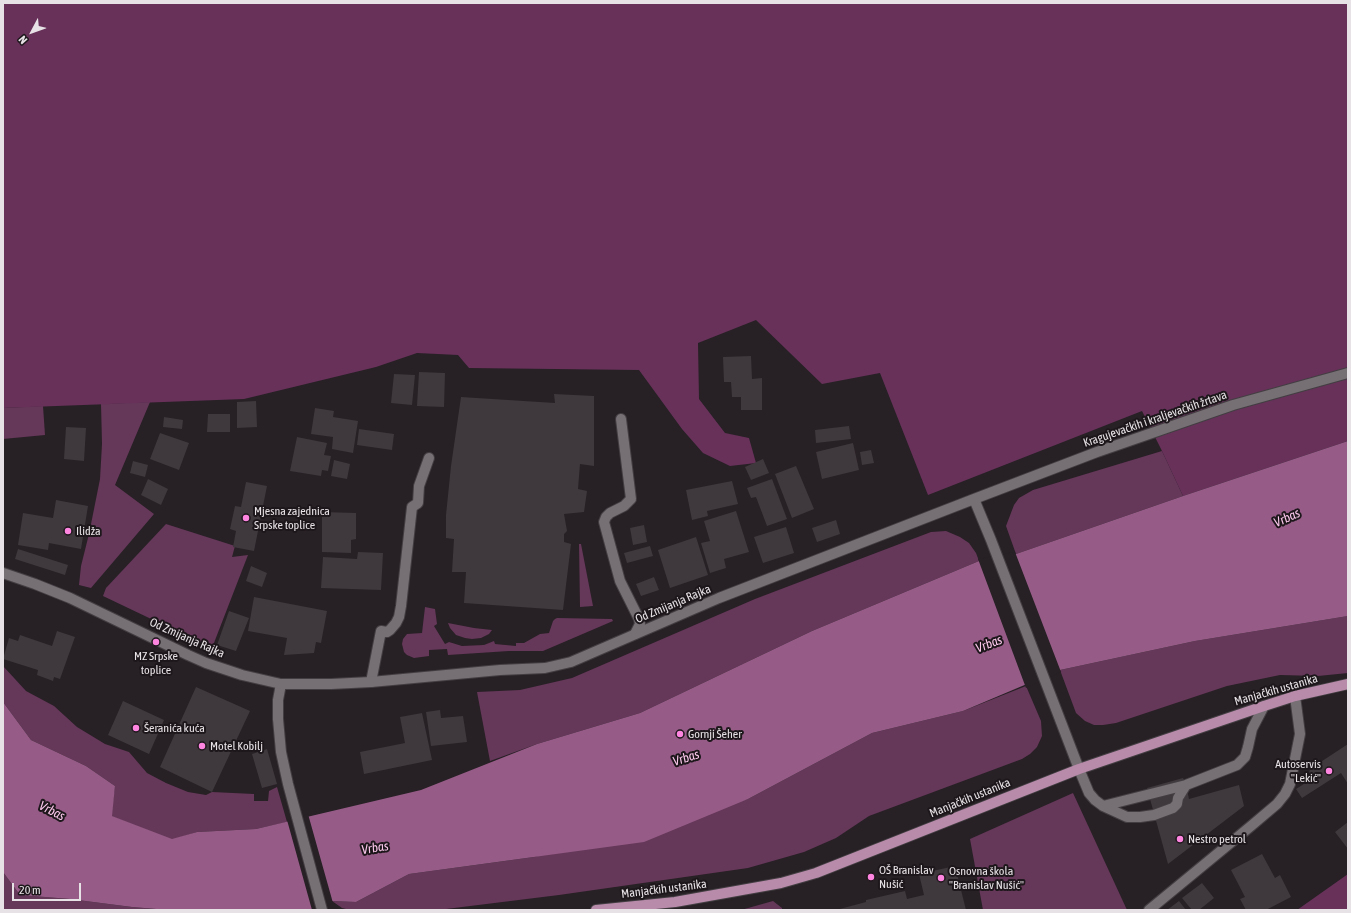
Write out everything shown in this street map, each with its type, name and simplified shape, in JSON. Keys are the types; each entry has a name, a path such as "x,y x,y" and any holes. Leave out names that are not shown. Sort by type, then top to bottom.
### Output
{"main road":[{"name":"Manjačkih ustanika","path":"596,910 675,902 787,882 816,873 1079,769 1295,696 1348,684"}],"street":[{"name":"Kragujevačkih i kraljevačkih žrtava","path":"974,499 1097,452 1233,405 1348,373"},
{"path":"621,418 631,499 624,506 610,513 604,522 620,581 639,619 640,624 635,634"},
{"path":"371,682 381,631 387,632 390,630 396,624 399,617 412,507 418,503 419,486 429,458"},
{"path":"974,499 1089,792 1095,800 1103,806 1127,817 1140,817 1154,815 1175,806 1186,785"},
{"name":"Od Zmijanja Rajka","path":"3,573 70,598 206,663 242,674 281,684 371,682 500,670 545,668 571,662 719,598 974,499"},
{"path":"281,684 278,700 281,752 288,784 322,910"},
{"path":"1149,910 1277,804 1285,794 1290,784 1300,734 1295,696"},
{"path":"1103,806 1186,785 1237,765 1244,757 1252,729 1264,706"}],"shaded area":[{"path":"3,3 1348,3 1348,441 1183,496 1142,411 928,495 880,373 822,384 756,320 698,343 699,399 725,433 749,438 756,463 730,466 703,453 682,429 639,370 469,368 458,355 417,353 376,367 244,399 3,408"},
{"path":"150,402 115,485 154,514 91,588 79,585 81,566 100,479 102,444 101,404"},
{"path":"43,406 45,435 3,439 3,408"},
{"path":"1162,451 1183,496 1016,554 1006,526 1014,505 1019,498 1033,490"},
{"path":"166,524 235,546 232,557 248,555 212,648 103,596 106,588"},
{"path":"946,531 969,543 976,553 979,561 812,631 640,713 537,744 490,761 477,692 520,690 572,678 755,599 931,532"},
{"path":"579,544 581,544 593,606 580,607"},
{"path":"425,607 435,609 437,624 434,626 445,644 449,642 462,646 484,645 494,641 495,644 516,646 516,643 524,643 540,634 549,633 553,621 557,618 612,619 613,621 543,651 509,651 448,655 447,649 429,650 429,656 414,658 404,652 402,644 403,639 407,634 422,633"},
{"path":"1348,616 1348,673 1318,676 1280,675 1227,686 1116,723 1094,725 1085,721 1076,713 1060,670 1195,641"},
{"path":"448,623 492,630 489,634 481,638 465,638 456,635"},
{"path":"3,666 26,691 54,706 77,727 105,744 129,752 147,773 166,783 188,792 206,795 212,792 254,794 254,801 268,801 269,791 277,787 287,822 256,829 197,832 172,840 111,816 115,786 86,766 31,740 3,702"},
{"path":"1026,686 1041,721 1042,736 1037,747 1030,754 1022,759 869,816 836,838 804,852 748,868 559,895 438,910 350,910 342,908 332,901 356,902 409,874 534,857 748,799 872,733 963,711"},
{"path":"1073,793 1127,910 983,910 970,839"},
{"path":"3,872 20,895 168,910 3,910"},
{"path":"1348,874 1348,910 1297,910"},
{"path":"773,901 782,908 782,910 741,910"}],"water":[{"name":"Vrbas","path":"1348,441 1348,616 1195,641 1060,670 963,711 872,733 748,799 644,842 409,874 356,902 332,901 312,910 168,910 20,895 3,872 3,702 31,740 86,766 115,786 112,816 172,839 197,832 256,829 421,790 537,744 640,713 812,631 979,561 1016,554"}],"pier":[{"path":"1015,552 1061,672 1026,688 978,559"},
{"path":"308,814 333,903 317,910 312,910 287,820"}],"building":[{"path":"751,356 752,379 762,378 762,410 741,410 741,397 732,397 731,382 724,382 723,357"},
{"path":"419,372 445,373 444,407 417,406"},
{"path":"394,374 415,375 412,405 391,403"},
{"path":"554,394 594,396 594,466 580,464 578,489 587,491 584,512 564,514 567,531 564,534 564,542 571,544 563,610 464,603 466,572 452,572 454,539 446,538 446,515 451,466 461,397 555,403"},
{"path":"256,401 257,427 237,428 237,402"},
{"path":"315,408 334,411 333,417 358,421 353,453 332,449 333,437 311,434"},
{"path":"208,414 230,414 230,432 207,432"},
{"path":"164,417 183,420 182,429 163,427"},
{"path":"849,426 851,439 816,443 815,430"},
{"path":"66,427 86,428 84,461 64,459"},
{"path":"359,429 394,434 392,450 357,445"},
{"path":"160,433 189,443 179,470 150,459"},
{"path":"297,437 327,443 324,455 331,456 328,471 322,470 321,476 290,471"},
{"path":"853,443 859,470 822,479 816,452"},
{"path":"871,450 874,463 862,465 860,452"},
{"path":"763,459 769,473 751,480 745,467"},
{"path":"334,460 350,464 347,479 331,476"},
{"path":"133,461 148,465 145,477 130,473"},
{"path":"796,466 814,509 792,518 775,474"},
{"path":"148,479 168,489 161,505 141,495"},
{"path":"772,479 787,519 767,526 756,497 751,498 747,488"},
{"path":"732,481 738,504 707,511 708,516 692,520 686,490"},
{"name":"Mjesna zajednica Srpske toplice","path":"246,482 267,486 254,551 233,547 236,531 230,529 235,506 241,507"},
{"path":"56,500 88,506 81,549 49,543 48,550 18,545 23,513 53,518"},
{"path":"736,511 749,552 724,559 726,568 710,573 701,543 710,541 704,521"},
{"path":"322,512 356,513 356,539 351,540 351,553 322,552"},
{"path":"836,520 840,534 817,542 812,528"},
{"path":"644,525 647,542 633,545 630,528"},
{"path":"786,527 794,553 763,563 754,537"},
{"path":"696,537 708,575 670,588 658,550"},
{"path":"650,546 653,556 627,563 624,553"},
{"path":"18,549 68,565 65,575 15,559"},
{"path":"358,552 383,553 381,590 321,588 323,557 357,559"},
{"path":"251,566 267,573 262,587 246,581"},
{"path":"654,577 659,590 641,596 636,584"},
{"path":"254,597 327,611 321,643 316,642 314,653 284,655 287,638 248,631"},
{"path":"229,611 249,618 236,651 217,645"},
{"path":"57,631 75,637 60,679 54,677 53,681 37,675 38,670 3,659 9,638 18,641 20,635 52,646"},
{"name":"Motel Kobilj","path":"196,687 250,711 212,792 160,767"},
{"name":"Šeranića kuća","path":"123,701 164,720 149,754 108,735"},
{"path":"440,710 441,718 463,716 467,742 431,746 426,712"},
{"path":"422,713 432,760 364,774 360,752 405,743 400,717"},
{"name":"Autoservis \"Lekić\"","path":"1348,744 1348,784 1341,773 1302,798 1296,789 1307,782 1310,769"},
{"path":"267,749 277,784 262,788 252,754"},
{"name":"Nestro petrol","path":"1183,778 1189,799 1239,785 1244,806 1168,864 1147,788"},
{"path":"1348,822 1348,849 1335,832"},
{"path":"1262,854 1275,878 1280,875 1291,897 1266,910 1246,910 1240,899 1245,897 1231,870"},
{"path":"955,866 966,910 836,910 866,902 866,900 905,891 907,899 924,895 919,874"},
{"path":"1202,883 1214,898 1199,910 1192,910 1182,898"},
{"path":"1179,901 1186,910 1167,910"}],"place":[{"name":"Mjesna zajednica Srpske toplice","path":"246,518"},
{"name":"Ilidža","path":"68,531"},
{"name":"MZ Srpske toplice","path":"156,642"},
{"name":"Šeranića kuća","path":"136,728"},
{"name":"Gornji Šeher","path":"680,734"},
{"name":"Motel Kobilj","path":"202,746"},
{"name":"Autoservis \"Lekić\"","path":"1329,771"},
{"name":"Nestro petrol","path":"1180,839"},
{"name":"OŠ Branislav Nušić","path":"871,877"},
{"name":"Osnovna škola \"Branislav Nušić\"","path":"941,878"}]}
